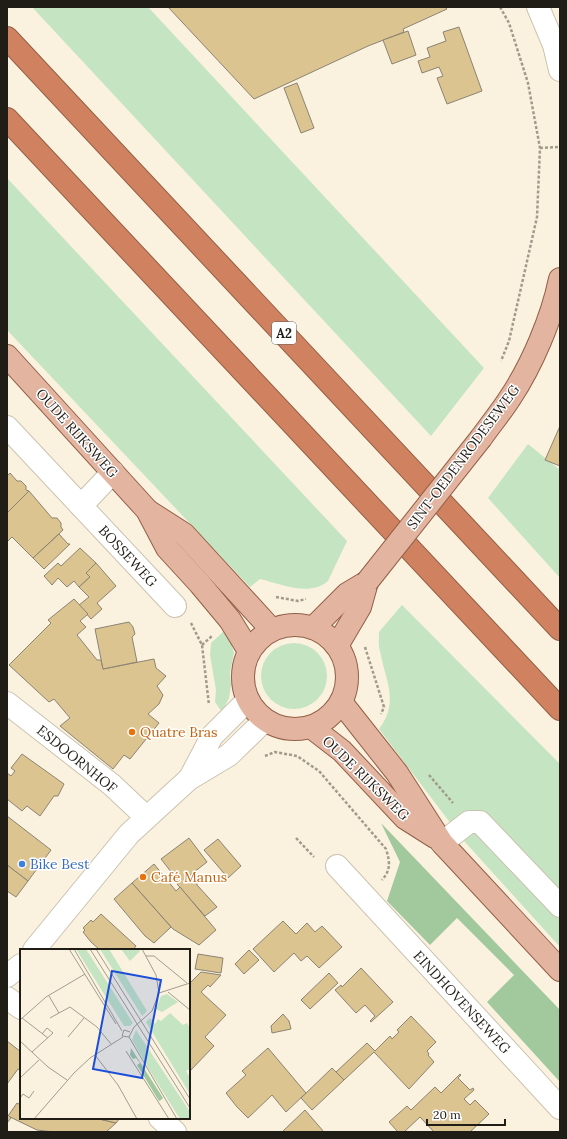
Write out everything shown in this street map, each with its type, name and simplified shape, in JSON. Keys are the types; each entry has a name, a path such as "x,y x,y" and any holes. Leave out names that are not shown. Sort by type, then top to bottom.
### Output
{"highway":[{"name":"A2","path":"7,38 560,629"},
{"path":"7,120 560,709"}],"main road":[{"name":"SINT-OEDENRODESEWEG","path":"313,628 353,600 481,438 511,397 532,358 556,298 560,279"},
{"name":"OUDE RIJKSWEG","path":"7,356 147,510 184,534 272,630"},
{"name":"OUDE RIJKSWEG","path":"147,510 166,548 200,584 230,620 249,651"},
{"name":"SINT-OEDENRODESEWEG","path":"337,646 353,600"},
{"path":"286,625 302,625 313,628 329,636 343,656 346,667 345,691 340,702 328,717 311,727 299,729 287,728 265,720 248,700 243,684 243,667 249,651 259,638 272,630 286,625"},
{"name":"OUDE RIJKSWEG","path":"340,702 397,773 442,842 560,970"},
{"name":"OUDE RIJKSWEG","path":"311,727 342,751 405,818 442,842"}],"street":[{"path":"538,7 554,45 560,70"},
{"name":"BOSSEWEG","path":"7,427 175,606"},
{"path":"81,506 113,472"},
{"path":"189,779 212,736 248,700"},
{"name":"ESDOORNHOF","path":"7,703 112,785 146,817"},
{"path":"35,949 129,834 146,817 189,779 229,755 265,720"},
{"path":"442,842 469,822 480,822 560,906"},
{"name":"EINDHOVENSEWEG","path":"337,866 560,1108"},
{"path":"7,976 20,966"},
{"path":"7,998 20,1007"},
{"path":"161,1119 175,1132"}],"path":[{"name":"SINT-OEDENRODESEWEG","path":"500,7 509,23 528,83 540,148 537,217 509,341 501,363"},
{"path":"540,148 560,147"},
{"path":"202,645 209,710"},
{"path":"263,756 275,752 297,756 319,771 386,849 390,860 389,872 365,896"}],"green space":[{"path":"32,7 148,7 484,368 431,436"},
{"path":"7,178 347,541 328,581 321,586 304,589 260,579 250,587 7,330"},
{"path":"528,444 560,470 560,578 488,498"},
{"path":"402,605 560,764 560,947 464,841 379,729 389,709 390,700 379,646 379,632"},
{"path":"223,632 228,632 234,653 230,672 231,685 229,698 222,712 215,702 216,690 210,655 211,643"},
{"path":"294,643 307,646 317,653 324,663 327,676 324,689 317,699 307,706 294,709 281,706 271,699 264,689 261,676 264,663 271,653 281,646"},
{"path":"381,823 560,1010 560,1082 487,1002 514,975 457,918 430,945 387,901 400,862"}],"building":[{"path":"168,7 445,7 447,9 403,29 404,32 368,46 254,99"},
{"path":"459,27 482,91 447,104 437,78 443,76 439,67 422,73 418,61 430,57 427,48 446,41 443,32"},
{"path":"408,31 416,55 392,64 383,40"},
{"path":"297,83 314,128 301,133 284,88"},
{"path":"560,426 560,466 545,460"},
{"path":"10,473 17,481 21,481 26,486 26,490 29,491 7,513 7,476"},
{"path":"29,491 52,518 57,518 61,523 63,530 33,558 12,537 7,542 7,513"},
{"path":"59,534 68,544 70,544 44,569 33,558"},
{"path":"80,548 96,563 86,573 90,577 79,587 74,581 67,587 58,578 52,585 44,576 58,563 61,566"},
{"path":"96,563 116,586 97,603 102,609 91,619 79,605 89,597 79,587 90,577 86,573"},
{"path":"74,599 88,614 80,621 86,627 77,635 97,660 101,660 103,669 154,659 156,668 166,676 157,686 163,695 159,704 148,714 159,723 130,759 124,755 113,769 60,726 70,718 54,699 49,702 9,665 51,623 48,620"},
{"path":"129,622 133,627 135,634 132,637 137,662 103,669 95,629"},
{"path":"22,754 64,784 58,796 54,796 40,816 27,806 22,811 7,799 7,773 11,776 15,771 11,768"},
{"path":"7,816 51,850 28,881 7,865"},
{"path":"189,838 207,862 189,876 196,878 197,885 217,907 205,916 177,884 179,882 161,859"},
{"path":"218,839 241,866 228,878 204,850"},
{"path":"154,864 176,891 180,887 216,930 199,945 173,929 132,883"},
{"path":"7,865 28,881 16,897 7,891"},
{"path":"132,883 171,927 154,943 145,936 114,899"},
{"path":"101,914 136,946 134,949 99,949 83,932 85,930 83,928 91,920 93,922"},
{"path":"283,921 296,934 307,923 315,932 322,926 342,947 319,968 307,956 301,961 294,953 274,972 253,949"},
{"path":"249,950 259,960 244,974 235,964"},
{"path":"198,954 223,958 221,973 195,969"},
{"path":"361,968 393,1002 371,1022 370,1021 375,1016 365,1005 356,1013 335,990 341,985 342,987"},
{"path":"201,972 221,975 210,987 208,985 201,992 226,1015 205,1037 214,1046 190,1071 190,983"},
{"path":"329,973 338,983 310,1009 301,1000"},
{"path":"283,1014 289,1021 291,1029 272,1033 271,1026"},
{"path":"411,1016 436,1042 427,1051 429,1054 428,1055 434,1062 409,1089 374,1052 344,1080 336,1072 367,1043 375,1051 390,1036 392,1039 399,1032 397,1030"},
{"path":"7,1041 20,1051 20,1070 18,1069 7,1084"},
{"path":"268,1048 306,1093 286,1112 272,1095 248,1118 226,1093 246,1075 242,1071"},
{"path":"332,1068 344,1080 312,1110 301,1098"},
{"path":"460,1074 461,1075 458,1078 470,1090 473,1088 474,1090 464,1099 470,1105 475,1100 489,1114 470,1132 434,1132 420,1117 404,1132 398,1132 389,1122 407,1106 411,1110 435,1087 441,1093"},
{"path":"17,1103 20,1104 20,1119 99,1119 116,1123 106,1132 54,1132 37,1130 8,1116"},
{"path":"305,1110 324,1132 282,1132"},
{"path":"7,1114 11,1118 7,1123"},
{"path":"99,1119 119,1119 116,1123"}],"place":[{"name":"Quatre Bras","path":"132,732"},
{"name":"Bike Best","path":"22,864"},
{"name":"Café Manus","path":"143,877"}]}
